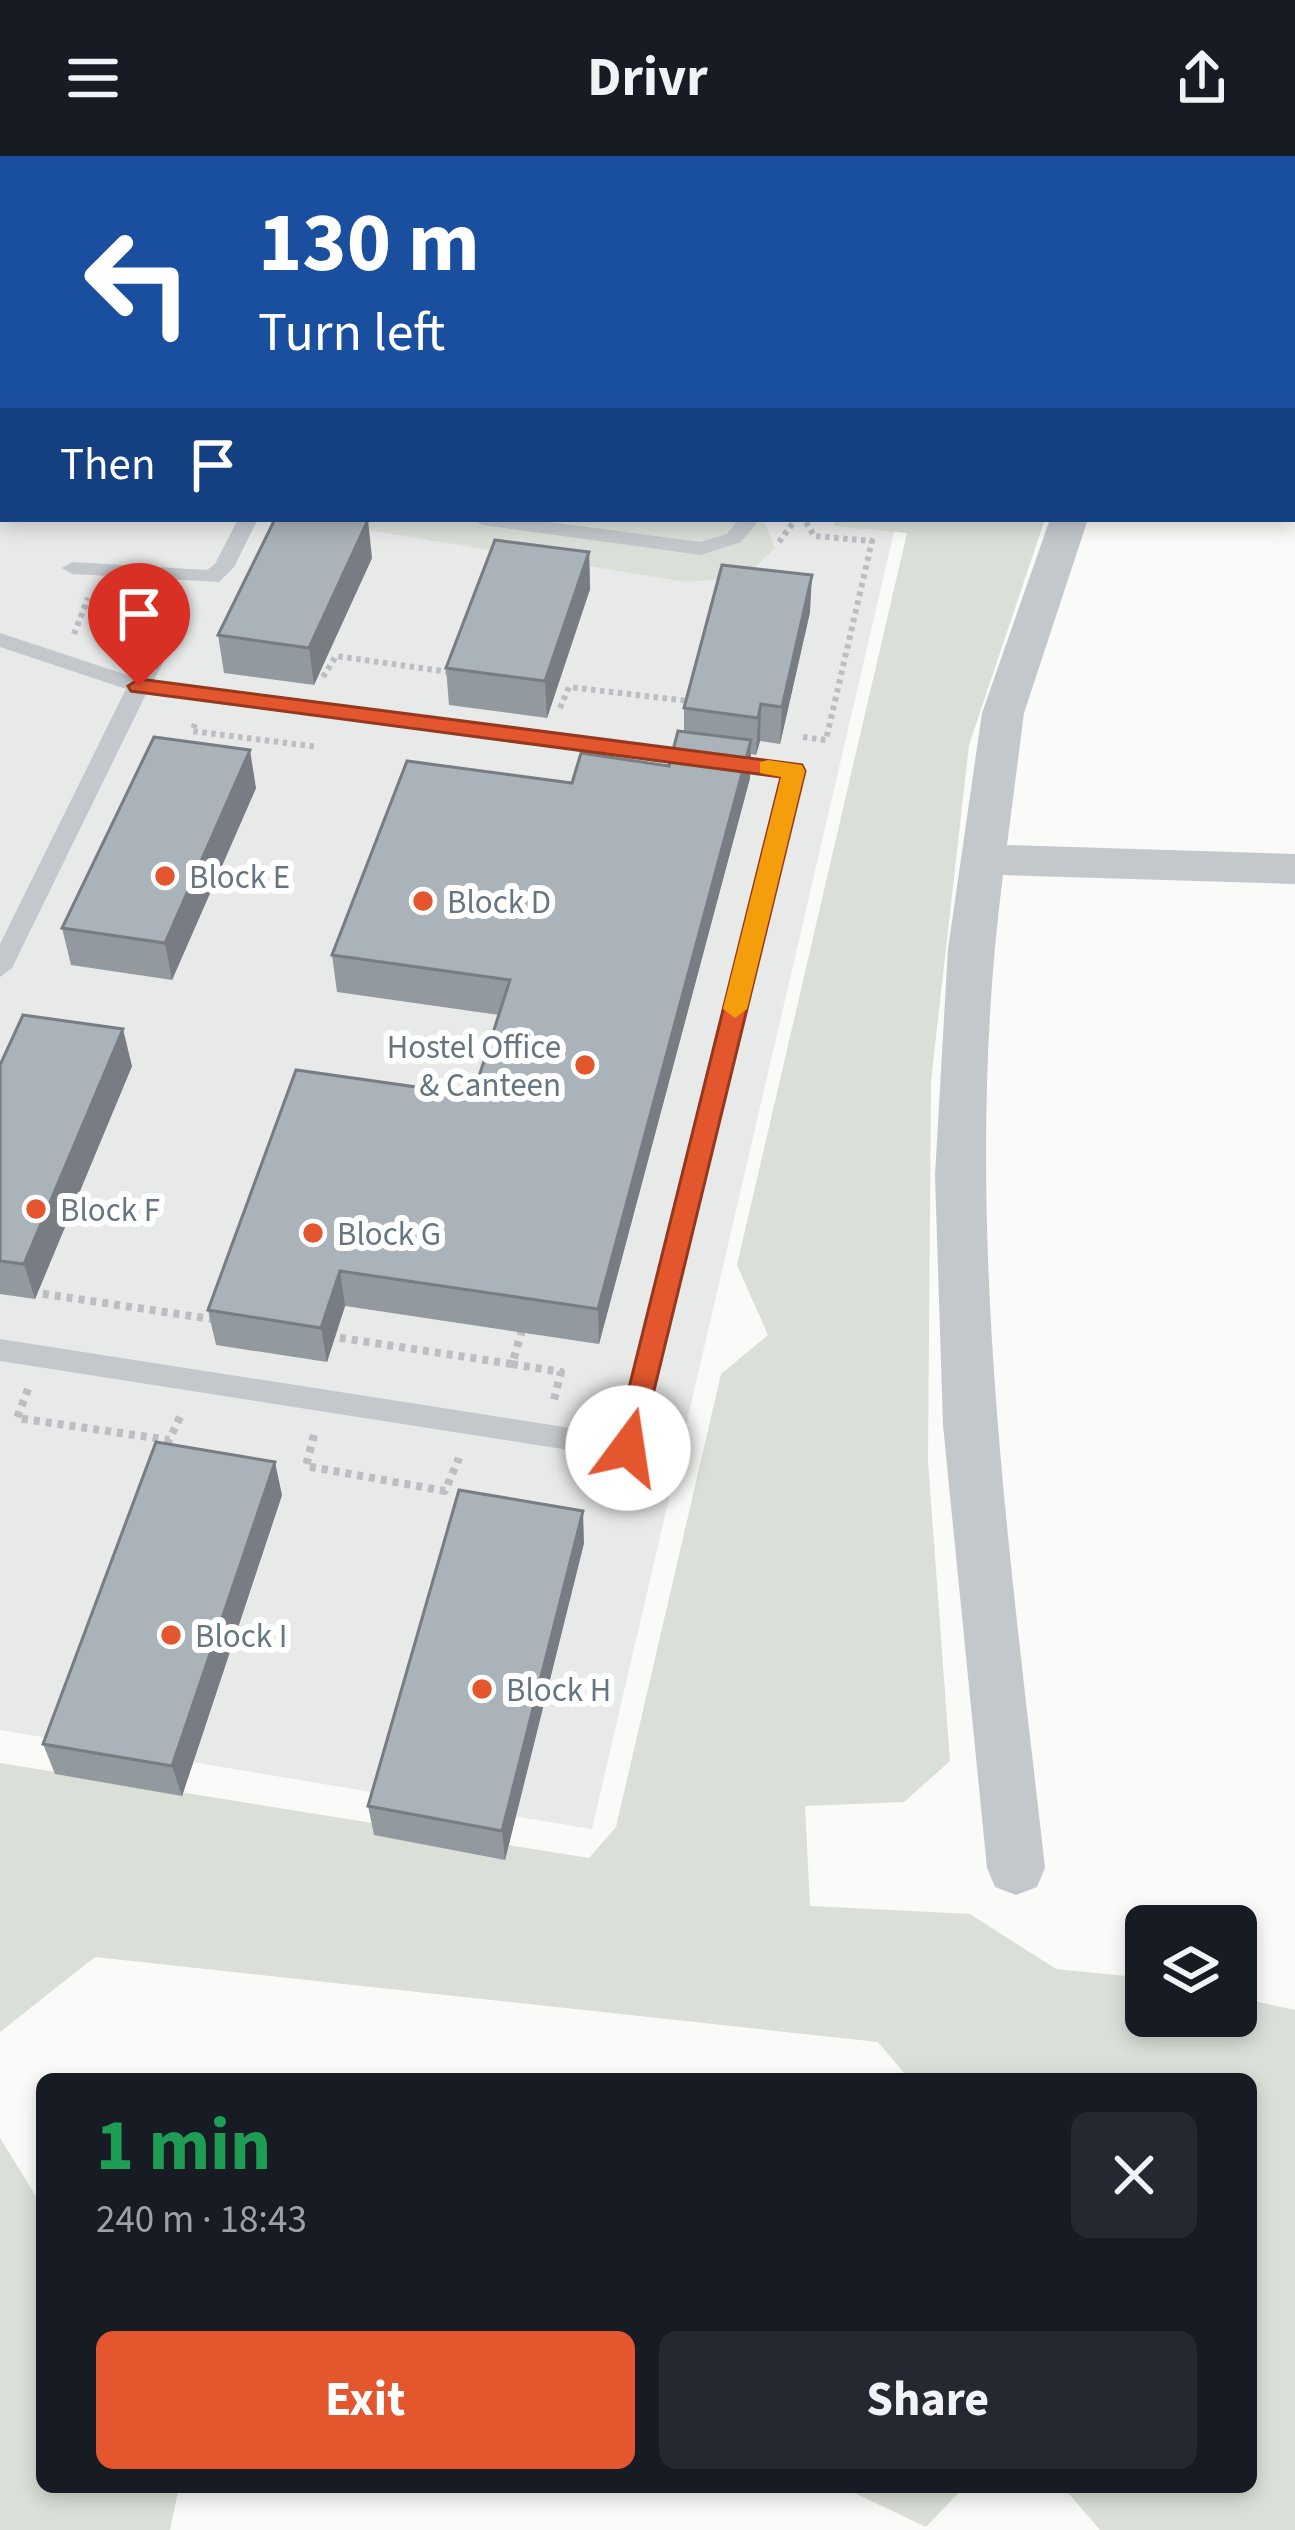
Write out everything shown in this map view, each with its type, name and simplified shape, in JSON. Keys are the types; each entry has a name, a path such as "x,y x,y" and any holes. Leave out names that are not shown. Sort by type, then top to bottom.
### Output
{"street":[{"path":"1016,1868 969,1425 959,1174 980,859 1003,713 1068,522"},
{"path":"980,859 1295,868"}],"lane":[{"path":"72,568 212,577 224,567 246,522"},
{"path":"504,522 701,549 734,538 747,522"},
{"path":"0,968 165,639"},
{"path":"0,640 139,686 794,771 628,1448 0,1350"}],"path":[{"path":"802,737 826,740 872,542 814,536 806,522"},
{"path":"23,1291 233,1322"},
{"path":"326,1336 512,1364 524,1324"}],"shaded area":[{"path":"0,522 896,522 592,1829 0,1730"},
{"path":"319,522 764,522 775,548 744,577 686,582"},
{"path":"835,522 1044,522 969,745 931,1081 928,1461 950,1761 904,1802 805,1806 810,1906 970,1914 1056,1969 1125,1976 1125,2037 1257,2037 1257,2002 1295,2010 1295,2530 1100,2530 1068,2493 1257,2493 1257,2073 904,2073 878,2042 95,1957 0,2032 0,1763 589,1858 616,1827 721,1374 768,1335 737,1265 907,533 834,526"},
{"path":"0,2138 36,2196 36,2493 178,2493 170,2530 0,2530"},
{"path":"855,2493 958,2493 926,2527"}],"building":[{"path":"274,522 367,522 309,648 218,635"},
{"path":"495,540 589,552 545,681 446,668"},
{"path":"722,565 812,575 782,707 761,704 758,718 684,708"},
{"path":"678,731 751,740 598,1309 340,1271 321,1328 208,1310 296,1070 473,1095 510,980 332,955 407,761 572,783 581,753 669,766"},
{"name":"Block E","path":"154,737 250,750 165,943 62,928"},
{"name":"Block F","path":"23,1015 123,1029 24,1264 0,1261 0,1065"},
{"name":"Block I","path":"156,1442 275,1462 172,1766 43,1744"},
{"name":"Block H","path":"459,1490 583,1511 502,1831 368,1806"}],"slow traffic":[{"path":"735,1009 794,771 768,767"}],"place":[{"name":"Block E","path":"165,876"},
{"name":"Block D","path":"423,901"},
{"name":"Hostel Office & Canteen","path":"585,1065"},
{"name":"Block F","path":"36,1209"},
{"name":"Block G","path":"313,1233"},
{"name":"Block I","path":"171,1635"},
{"name":"Block H","path":"482,1689"}],"route":[{"path":"139,686 794,771 628,1448"}]}
